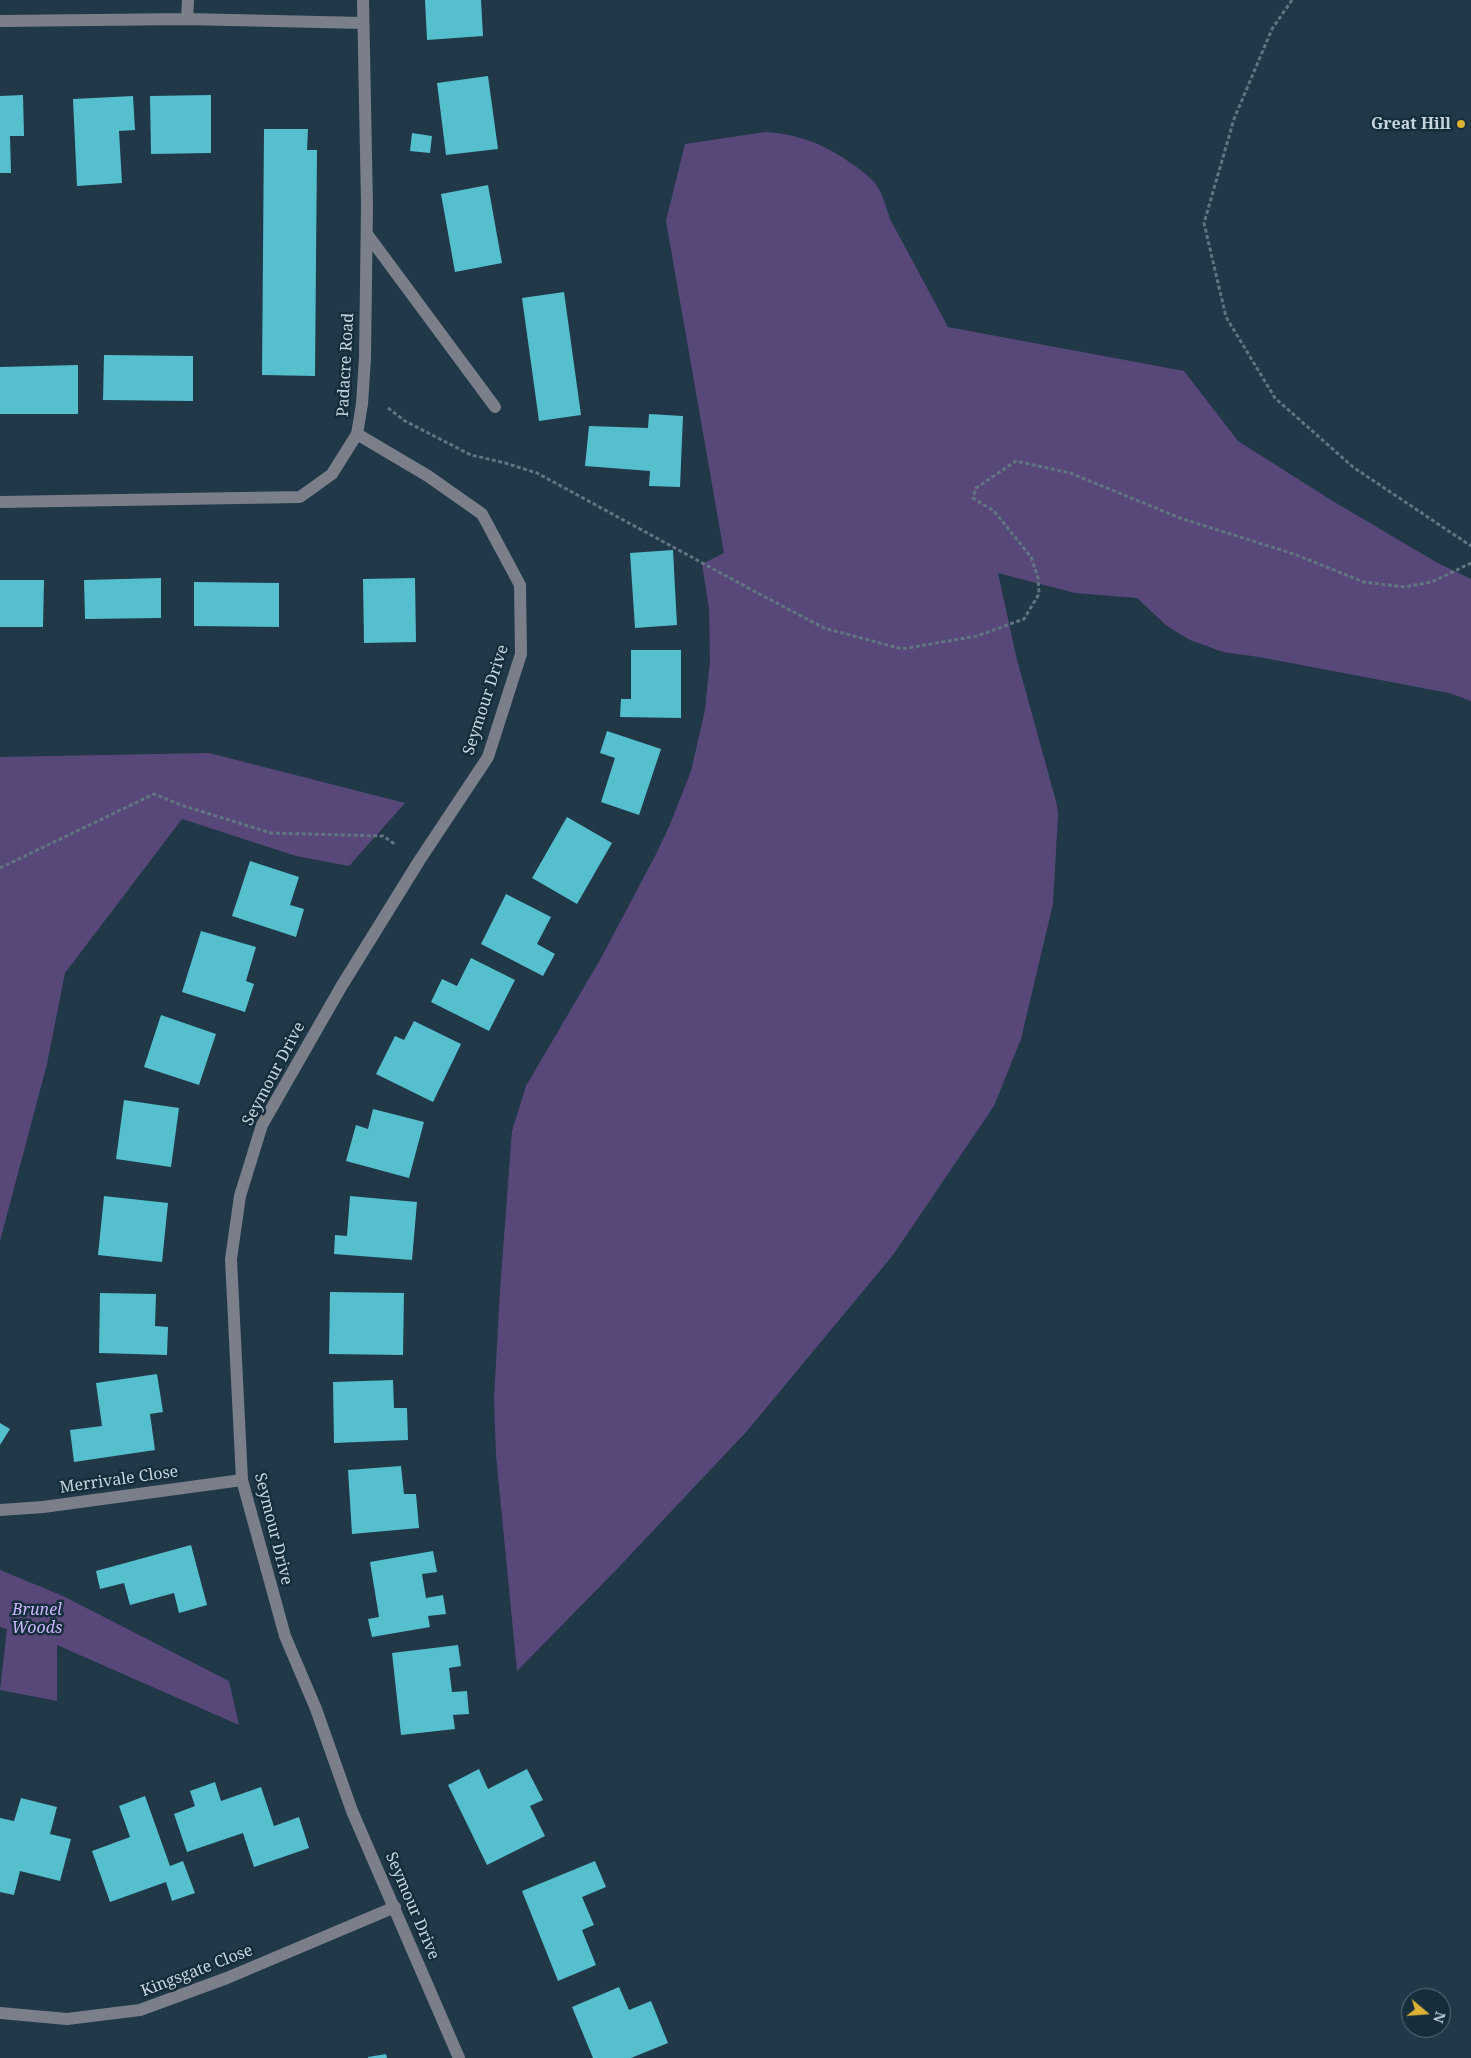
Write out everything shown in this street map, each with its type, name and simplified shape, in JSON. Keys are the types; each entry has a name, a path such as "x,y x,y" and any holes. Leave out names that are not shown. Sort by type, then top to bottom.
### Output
{"street":[{"path":"187,19 188,0"},
{"name":"Padacre Road","path":"0,502 300,498 332,474 357,434 362,404 365,358 367,234 363,0"},
{"path":"0,21 187,19 363,24"},
{"path":"367,234 495,407"},
{"name":"Seymour Drive","path":"357,434 428,476 482,514 520,585 521,654 488,757 419,861 341,987 262,1126 240,1196 231,1260 242,1480 285,1636 316,1709 352,1811 459,2058"},
{"name":"Merrivale Close","path":"0,1510 43,1507 242,1480"},
{"name":"Kingsgate Close","path":"0,2013 67,2018 140,2010 227,1978 395,1907"}],"path":[{"path":"1292,0 1272,29 1234,119 1204,222 1226,317 1275,398 1353,467 1471,546"},
{"path":"382,402 404,421 471,455 505,462 536,473 824,628 902,649 977,636 1024,619 1039,594 1038,578 1031,557 994,511 973,498 976,488 1016,461 1070,473 1180,518 1294,554 1364,582 1404,588 1432,582 1471,563"},
{"path":"0,868 154,794 271,833 383,836 419,861"}],"green space":[{"path":"765,132 797,137 826,148 853,164 875,183 890,219 948,327 1184,371 1238,441 1331,500 1436,562 1471,579 1471,701 1449,693 1259,657 1223,652 1190,640 1167,626 1137,598 1075,593 998,573 1016,656 1057,805 1058,815 1053,904 1021,1039 994,1106 893,1255 747,1431 617,1569 517,1671 496,1455 494,1399 512,1131 526,1086 601,958 655,856 669,827 691,771 705,710 710,660 709,608 702,564 724,553 666,221 685,144"},
{"path":"209,753 405,803 349,866 296,856 182,819 65,973 47,1064 0,1241 0,757"},
{"name":"Brunel Woods","path":"0,1570 63,1596 229,1681 239,1725 57,1645 57,1701 0,1690 7,1629 0,1627"}],"building":[{"path":"425,0 481,0 483,36 427,40"},
{"path":"488,76 498,149 446,155 437,83"},
{"path":"23,95 24,136 10,136 11,173 0,173 0,96"},
{"path":"211,95 211,153 151,154 150,96"},
{"path":"133,96 135,130 119,131 122,183 77,186 73,99"},
{"path":"264,129 308,129 307,150 317,150 315,376 262,375"},
{"path":"412,133 432,136 430,153 410,151"},
{"path":"488,185 502,263 455,272 441,194"},
{"path":"564,292 581,415 539,421 522,298"},
{"path":"104,355 193,356 193,401 103,400"},
{"path":"78,365 78,414 0,414 0,367"},
{"path":"649,414 683,416 680,487 649,486 650,471 585,466 589,426 648,428"},
{"path":"673,550 677,625 635,628 630,553"},
{"path":"161,578 161,618 85,619 84,580"},
{"path":"415,578 416,642 364,643 363,579"},
{"path":"0,580 44,580 43,627 0,627"},
{"path":"194,582 279,583 279,627 194,626"},
{"path":"631,650 681,650 681,718 620,717 621,699 631,699"},
{"path":"607,731 661,749 639,815 601,802 615,758 600,753"},
{"path":"567,817 612,843 577,904 532,878"},
{"path":"250,861 299,877 290,905 304,909 296,937 232,916"},
{"path":"506,894 551,917 537,944 555,954 543,976 481,944"},
{"path":"201,931 256,947 246,981 254,984 245,1012 182,992"},
{"path":"471,958 515,980 489,1031 431,1002 442,979 457,986"},
{"path":"161,1015 216,1034 199,1085 144,1067"},
{"path":"414,1021 461,1044 433,1102 376,1074 395,1036 404,1040"},
{"path":"124,1100 179,1108 171,1167 116,1159"},
{"path":"373,1109 424,1122 409,1178 346,1161 356,1125 368,1129"},
{"path":"104,1196 168,1203 162,1262 98,1255"},
{"path":"350,1196 417,1202 412,1260 334,1254 335,1235 347,1236"},
{"path":"330,1292 404,1293 403,1355 329,1354"},
{"path":"100,1293 156,1294 155,1326 168,1327 167,1355 99,1353"},
{"path":"157,1374 163,1412 150,1414 155,1450 74,1462 70,1430 102,1426 96,1383"},
{"path":"393,1380 394,1408 407,1408 408,1440 334,1443 333,1382"},
{"path":"0,1423 10,1429 0,1445"},
{"path":"401,1466 404,1494 416,1494 419,1528 352,1534 348,1470"},
{"path":"191,1545 207,1605 179,1613 174,1593 130,1605 124,1583 100,1589 96,1571"},
{"path":"433,1551 437,1572 422,1574 426,1598 443,1595 446,1614 428,1616 430,1627 372,1637 368,1619 379,1617 370,1562"},
{"path":"458,1645 461,1666 449,1668 452,1692 467,1691 469,1714 453,1715 455,1729 401,1735 392,1653"},
{"path":"479,1769 488,1789 527,1769 543,1800 530,1806 545,1836 487,1865 448,1785"},
{"path":"215,1782 221,1801 261,1787 274,1826 299,1817 309,1848 254,1867 243,1833 187,1852 174,1814 195,1806 190,1791"},
{"path":"145,1796 170,1866 183,1861 195,1893 172,1901 166,1882 110,1902 92,1851 130,1837 119,1806"},
{"path":"21,1798 57,1807 50,1834 71,1839 60,1881 20,1871 14,1895 0,1892 0,1818 14,1821"},
{"path":"595,1861 606,1887 582,1897 594,1925 582,1930 596,1965 558,1981 522,1891"},
{"path":"619,1987 629,2010 651,2001 668,2043 631,2058 593,2058 572,2007"},
{"path":"386,2054 387,2058 368,2058 368,2057"}],"place":[{"name":"Great Hill","path":"1461,124"}]}
